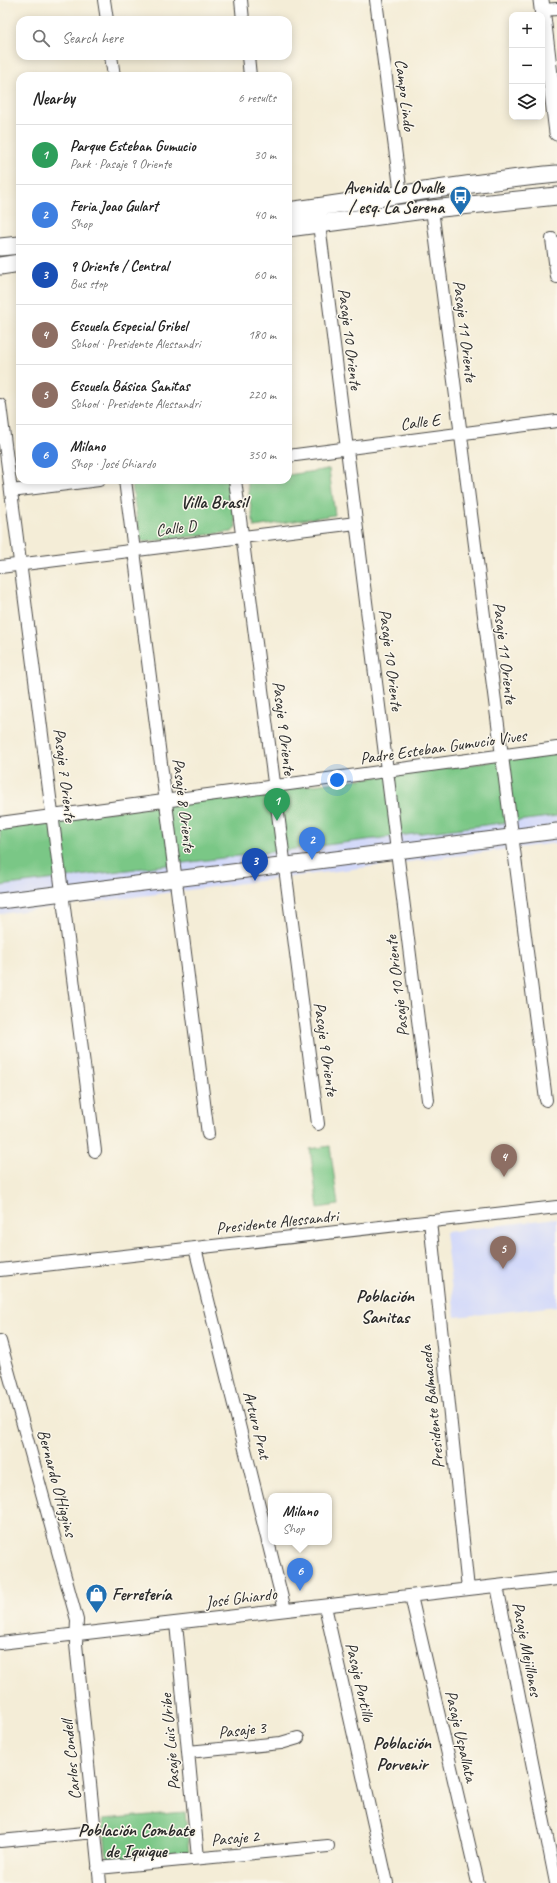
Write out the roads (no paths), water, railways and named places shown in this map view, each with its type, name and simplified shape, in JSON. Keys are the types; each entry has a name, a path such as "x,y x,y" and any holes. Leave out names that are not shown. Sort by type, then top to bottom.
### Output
{"main road":[{"path":"292,210 462,185 557,174"},
{"path":"292,227 432,209 557,196"},
{"path":"0,247 16,245"},
{"path":"0,266 16,264"}],"street":[{"path":"104,0 106,16"},
{"path":"240,0 242,16"},
{"name":"Campo Lindo","path":"376,0 401,195"},
{"path":"557,9 541,5 557,133"},
{"path":"112,60 113,72"},
{"path":"248,60 250,72"},
{"name":"Pasaje 11 Oriente","path":"432,209 546,1100"},
{"name":"Pasaje 10 Oriente","path":"319,224 428,1100"},
{"path":"552,239 557,277"},
{"name":"Pasaje 7 Oriente","path":"0,405 95,1151"},
{"name":"Calle E","path":"292,455 557,421"},
{"path":"11,491 67,484"},
{"name":"Pasaje 8 Oriente","path":"126,484 208,1134"},
{"name":"Pasaje 9 Oriente","path":"236,484 318,1124"},
{"name":"Calle D","path":"0,567 356,523"},
{"name":"Padre Esteban Gumucio Vives","path":"0,823 557,748"},
{"path":"0,901 557,831"},
{"name":"Presidente Alessandri","path":"0,1270 557,1207"},
{"name":"Presidente Balmaceda","path":"430,1221 468,1590"},
{"name":"Arturo Prat","path":"195,1248 268,1542"},
{"name":"Bernardo O'Higgins","path":"0,1341 75,1611 76,1634"},
{"name":"Arturo Prat","path":"269,1545 285,1610"},
{"name":"José Ghiardo","path":"0,1643 557,1579"},
{"name":"Pasaje Mejillones","path":"497,1586 556,1883"},
{"name":"Pasaje Uspallata","path":"411,1596 478,1883"},
{"name":"Pasaje Portillo","path":"325,1606 387,1883"},
{"name":"Pasaje Luis Uribe","path":"176,1623 198,1858"},
{"name":"Carlos Condell","path":"76,1634 100,1883"},
{"name":"Pasaje 3","path":"188,1752 281,1743 298,1738"},
{"path":"0,1841 95,1832"},
{"name":"Pasaje 2","path":"98,1868 328,1846"}],"place":[{"name":"Avenida Lo Ovalle / esq. La Serena","path":"460,216"},
{"name":"Parque Esteban Gumucio","path":"277,821"},
{"name":"Feria Joao Gulart","path":"312,860"},
{"name":"9 Oriente / Central","path":"255,881"},
{"name":"Escuela Especial Gribel","path":"504,1177"},
{"name":"Escuela Básica Sanitas","path":"503,1269"},
{"name":"Milano","path":"300,1591"},
{"name":"Ferretería","path":"97,1614"}],"district":[{"name":"Villa Brasil","path":"214,502"},
{"name":"Población Sanitas","path":"385,1306"},
{"name":"Población Porvenir","path":"402,1753"},
{"name":"Población Combate de Iquique","path":"136,1840"}]}
